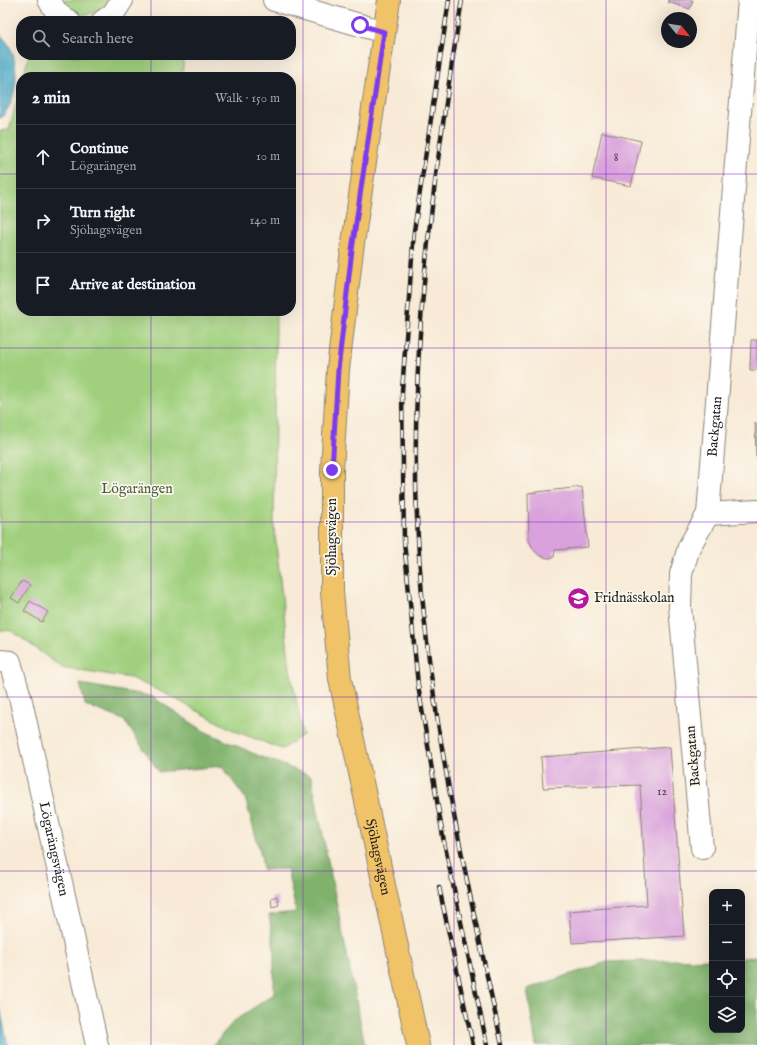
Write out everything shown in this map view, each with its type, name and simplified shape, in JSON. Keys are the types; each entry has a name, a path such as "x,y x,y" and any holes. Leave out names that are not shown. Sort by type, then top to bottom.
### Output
{"main road":[{"name":"Sjöhagsvägen","path":"388,0 352,250 338,370 332,470 332,592 340,679 418,1045"}],"street":[{"path":"49,0 53,9 61,16"},
{"path":"110,16 122,0"},
{"path":"274,0 384,32"},
{"name":"Backgatan","path":"702,848 680,607 681,574 689,547 708,514 749,0"},
{"path":"708,514 757,511"},
{"name":"Lögarängsvägen","path":"0,661 10,662 21,701 97,1045"}],"green space":[{"path":"61,0 110,0 99,10 85,15 72,12"},
{"path":"28,60 184,60 182,72 24,72"},
{"name":"Lögarängen","path":"16,104 16,316 276,316 274,526 290,669 303,735 282,749 235,731 168,695 131,678 61,667 12,631 0,630 0,131 9,130"},
{"path":"80,684 151,696 204,731 257,755 311,776 365,1045 213,1045 234,1021 274,994 274,950 269,915 296,912 287,869 263,870 261,855 245,798 222,766 159,772 124,720 85,705"},
{"path":"757,957 757,1045 536,1045 527,989 607,962 709,959 709,1033 745,1033 745,958"}],"water":[{"path":"0,34 10,47 13,56 16,84 11,103 0,119"},
{"path":"0,1008 8,1045 0,1045"}],"building":[{"path":"668,0 693,0 690,9 668,2"},
{"path":"602,132 641,141 631,186 592,178"},
{"path":"751,340 757,340 757,370 750,370"},
{"path":"755,423 757,423 757,456 756,456"},
{"path":"582,487 588,547 555,550 554,557 548,558 540,556 534,550 529,541 528,493"},
{"path":"22,581 30,585 19,603 11,598"},
{"path":"30,601 48,612 42,622 24,611"},
{"path":"670,747 684,936 572,943 569,911 647,905 640,785 543,788 541,757"},
{"path":"277,896 279,905 272,907 271,898"}],"railway":[{"path":"449,0 414,231 402,391 404,541 418,685 443,837 487,1045"},
{"path":"462,0 441,133 425,268 417,403 416,470 418,538 423,602 439,730 462,857 502,1045"},
{"path":"439,887 473,1045"}],"place":[{"name":"Fridnässkolan","path":"578,598"}],"route":[{"path":"332,470 338,370 352,250 384,32 360,25"}]}
